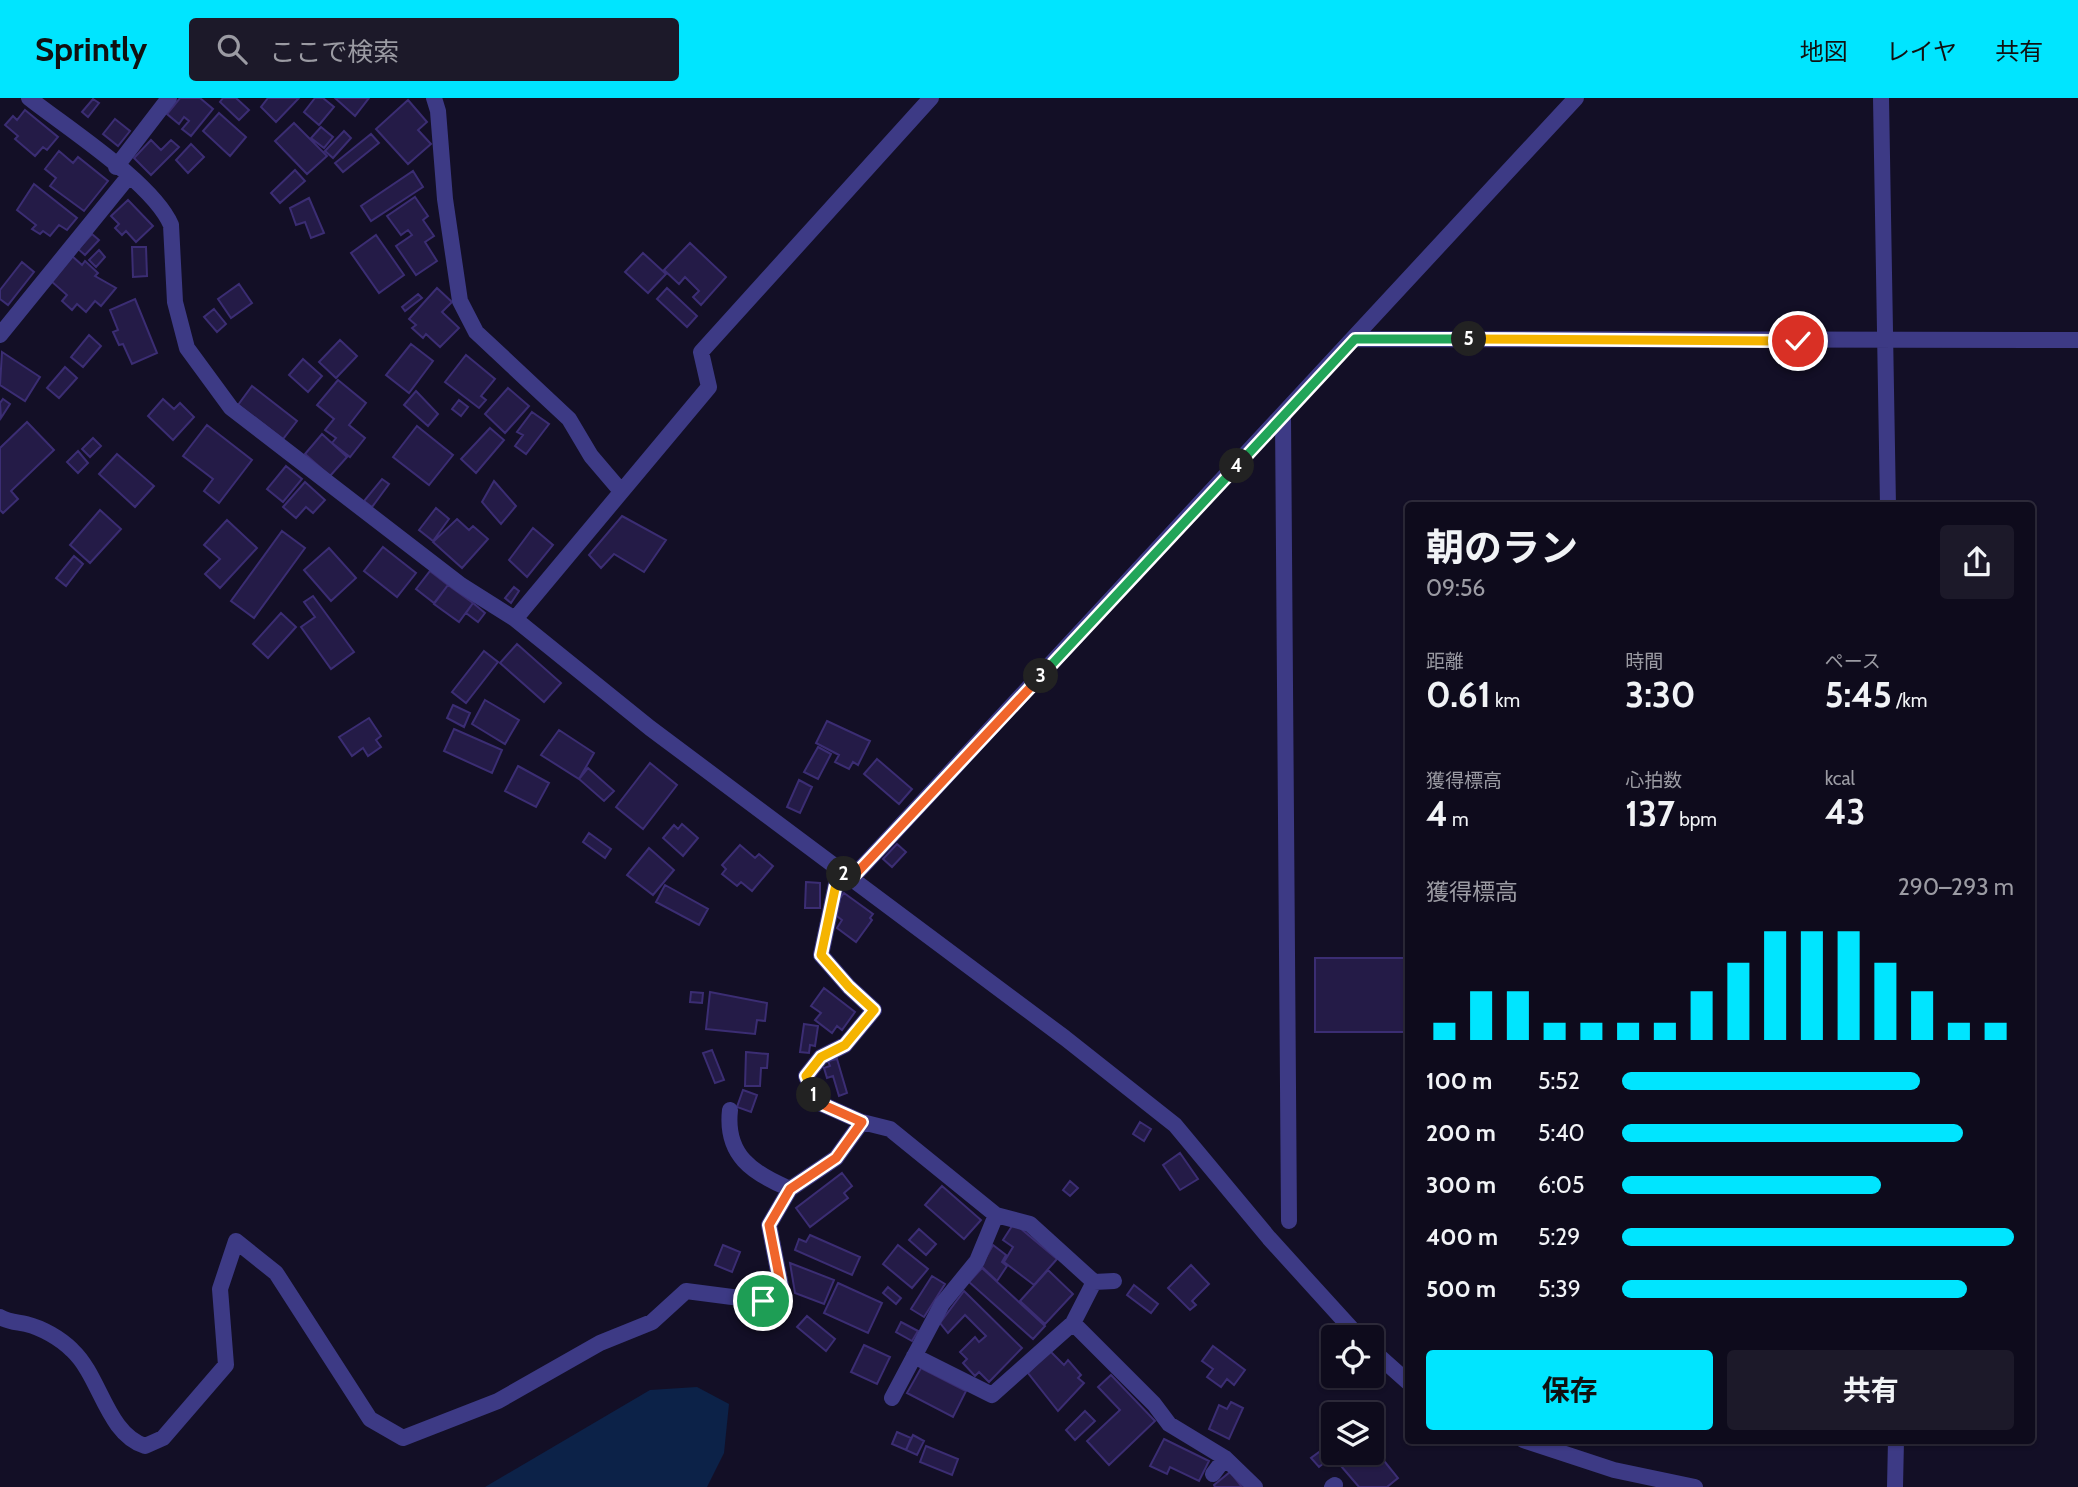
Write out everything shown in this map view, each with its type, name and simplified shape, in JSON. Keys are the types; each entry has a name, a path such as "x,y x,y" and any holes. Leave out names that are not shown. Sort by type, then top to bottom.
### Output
{"street":[{"path":"29,98 158,201 166,213 171,225 175,302 187,348 231,408 461,585 515,619 650,728 1054,1030 1175,1125 1269,1238 1348,1325"},
{"path":"0,335 123,172 169,98"},
{"path":"434,98 438,111 445,199 460,301 476,332 569,419 591,456 620,490"},
{"path":"515,619 620,490 709,387 701,352 931,98"},
{"path":"874,1010 821,955 845,875 1283,417 1576,98"},
{"path":"1881,98 1888,502"},
{"path":"1355,339 2078,340"},
{"path":"1283,417 1289,1221"},
{"path":"891,1005 874,1010 845,1045 821,1057 806,1076 817,1102 862,1122 890,1129 996,1215 1030,1224 1094,1282 1114,1282"},
{"path":"730,1110 728,1132 737,1153 755,1171 790,1189"},
{"path":"0,1317 50,1334 72,1349 93,1375 118,1427 131,1441 145,1446 163,1438 226,1366 220,1289 236,1241 276,1273 370,1419 403,1438 498,1401 600,1343 652,1322 686,1291 763,1301 776,1298 781,1286 769,1225 790,1189 836,1158 862,1122"},
{"path":"892,1398 942,1304 977,1261 996,1215"},
{"path":"914,1356 992,1395 1073,1323 1094,1282"},
{"path":"1073,1323 1154,1405 1169,1424 1225,1458 1255,1487"},
{"path":"1384,1361 1405,1379"},
{"path":"1535,1444 1614,1470 1695,1487"},
{"path":"1895,1487 1896,1444"},
{"path":"1213,1474 1225,1458"}],"water":[{"path":"697,1387 729,1404 724,1453 707,1487 485,1487 650,1390"}],"building":[{"path":"180,98 200,98 213,109 191,136 182,129 189,121 184,117 179,124 167,114"},
{"path":"223,98 236,98 249,110 239,120 220,102"},
{"path":"268,98 299,98 276,122 261,107"},
{"path":"315,98 323,98 334,107 319,125 304,112"},
{"path":"335,98 369,98 355,116"},
{"path":"93,99 99,103 88,117 82,112"},
{"path":"408,100 427,122 418,130 431,144 408,164 376,129"},
{"path":"25,110 58,137 47,150 43,147 35,156 15,139 18,136 5,125 13,116 17,120"},
{"path":"219,113 246,137 230,156 203,131"},
{"path":"115,119 130,131 118,146 103,134"},
{"path":"294,123 327,156 307,174 275,141"},
{"path":"321,127 333,137 324,148 311,138"},
{"path":"344,131 351,138 333,158 325,151"},
{"path":"371,134 379,143 343,172 335,163"},
{"path":"151,140 161,150 171,140 179,147 151,175 134,158"},
{"path":"191,144 204,157 188,173 176,160"},
{"path":"59,151 73,163 78,157 108,181 84,211 50,186 56,178 45,169"},
{"path":"295,170 305,181 280,203 271,193"},
{"path":"413,171 423,187 371,221 361,206"},
{"path":"34,184 77,218 67,230 59,225 50,236 43,231 40,234 32,229 36,225 17,210"},
{"path":"415,197 428,216 423,220 434,236 425,242 437,261 416,275 396,246 412,235 408,230 401,235 387,216"},
{"path":"309,198 324,233 311,238 305,222 296,225 290,208"},
{"path":"128,200 153,226 136,242 126,231 122,235 115,228 119,224 111,216"},
{"path":"92,234 99,240 85,255 78,249"},
{"path":"376,235 404,275 379,293 351,253"},
{"path":"690,243 726,277 701,305 693,297 699,291 685,277 679,284 664,270"},
{"path":"132,247 146,247 147,276 133,277"},
{"path":"99,250 105,257 96,267 89,260"},
{"path":"643,253 666,274 648,293 625,272"},
{"path":"72,256 82,265 85,261 98,273 95,276 116,288 101,306 95,301 86,312 77,304 72,310 62,301 67,295 51,281"},
{"path":"22,262 34,272 8,305 0,299 0,290"},
{"path":"239,284 252,303 231,318 218,299"},
{"path":"437,288 452,302 442,312 459,328 440,347 426,334 423,338 412,328 416,325 409,319"},
{"path":"667,288 697,316 687,327 657,299"},
{"path":"418,294 422,298 405,311 402,307"},
{"path":"135,299 157,353 132,364 123,344 119,345 113,332 118,330 110,310"},
{"path":"214,309 226,324 217,332 204,317"},
{"path":"89,335 101,346 83,367 71,357"},
{"path":"340,340 357,356 336,378 319,362"},
{"path":"411,344 433,361 409,393 386,375"},
{"path":"2,352 40,377 25,401 0,385"},
{"path":"466,355 495,379 481,396 486,400 479,408 445,382"},
{"path":"303,359 322,376 308,392 289,375"},
{"path":"65,367 77,378 59,398 47,388"},
{"path":"338,380 366,403 349,425 365,438 350,457 332,443 336,438 325,430 334,419 317,405"},
{"path":"252,386 297,421 283,439 238,405"},
{"path":"508,388 529,406 505,433 485,414"},
{"path":"416,391 438,414 428,426 404,405"},
{"path":"3,399 10,404 1,418 0,403"},
{"path":"163,399 174,409 180,403 194,417 173,440 148,416"},
{"path":"459,400 468,407 461,416 452,409"},
{"path":"532,412 549,424 526,454 515,446 523,435 517,432"},
{"path":"27,422 54,450 11,491 18,499 3,513 0,510 0,448"},
{"path":"207,425 252,460 219,503 204,491 213,479 183,456"},
{"path":"417,426 453,455 429,485 393,457"},
{"path":"490,428 504,440 476,473 461,459"},
{"path":"322,434 347,457 330,476 305,454"},
{"path":"93,438 101,446 90,457 82,449"},
{"path":"78,451 88,463 78,473 67,462"},
{"path":"117,454 154,486 135,507 99,474"},
{"path":"286,466 302,479 283,502 267,489"},
{"path":"382,479 389,484 372,507 364,501"},
{"path":"494,481 516,506 501,524 482,502"},
{"path":"305,482 325,500 313,513 306,507 296,518 283,507"},
{"path":"436,508 449,519 433,541 419,530"},
{"path":"100,510 121,529 90,563 70,545"},
{"path":"622,516 666,540 644,572 614,554 601,568 589,555"},
{"path":"457,519 469,530 473,526 488,539 462,568 433,542"},
{"path":"227,520 257,548 220,588 205,574 220,559 204,545"},
{"path":"533,528 553,545 527,577 509,560"},
{"path":"282,531 305,548 254,618 231,601"},
{"path":"383,547 416,573 397,597 364,571"},
{"path":"329,548 356,578 331,601 304,570"},
{"path":"74,556 83,564 66,586 56,578"},
{"path":"430,571 448,585 434,603 416,589"},
{"path":"448,585 473,603 459,622 434,604"},
{"path":"514,587 519,591 511,603 505,598"},
{"path":"313,596 354,652 331,669 301,627 315,617 304,602"},
{"path":"473,603 485,613 478,622 466,613"},
{"path":"281,613 296,627 268,658 253,644"},
{"path":"517,644 561,683 544,702 500,663"},
{"path":"484,651 498,662 466,703 452,692"},
{"path":"485,700 519,720 505,744 472,724"},
{"path":"453,705 470,713 464,727 447,718"},
{"path":"369,718 381,736 376,740 381,747 368,756 363,748 352,756 339,737"},
{"path":"827,721 870,741 858,765 853,762 849,769 835,762 839,755 816,743"},
{"path":"454,729 502,750 492,773 444,751"},
{"path":"559,730 594,753 579,779 541,755"},
{"path":"818,747 831,754 818,779 804,772"},
{"path":"877,759 912,789 899,804 864,774"},
{"path":"650,763 677,785 643,829 616,807"},
{"path":"518,766 549,783 536,807 505,791"},
{"path":"588,768 614,791 604,801 579,779"},
{"path":"799,780 812,787 800,813 787,807"},
{"path":"682,824 698,838 683,856 663,838 674,825 678,829"},
{"path":"589,833 611,849 605,858 583,842"},
{"path":"897,844 906,852 892,867 883,859"},
{"path":"740,845 755,858 759,854 773,866 752,891 741,882 737,886 722,874 726,869 722,865"},
{"path":"649,848 674,870 653,895 627,875"},
{"path":"806,882 820,883 820,908 805,908"},
{"path":"665,885 708,909 699,925 656,902"},
{"path":"844,893 873,914 870,918 872,920 856,942 837,928 842,920 830,911"},
{"path":"1315,958 1405,958 1405,1032 1315,1032"},
{"path":"824,988 855,1012 842,1030 837,1026 832,1033 815,1020 821,1013 811,1006"},
{"path":"691,992 703,993 702,1003 690,1002"},
{"path":"710,992 767,1003 765,1021 757,1020 755,1034 706,1029"},
{"path":"804,1024 818,1026 815,1046 810,1045 809,1053 800,1052"},
{"path":"712,1050 724,1080 715,1083 703,1053"},
{"path":"746,1052 768,1054 767,1068 761,1068 760,1086 745,1086"},
{"path":"837,1059 847,1093 839,1096 833,1076 827,1078 824,1068 830,1066 828,1061"},
{"path":"743,1090 757,1095 751,1112 737,1107"},
{"path":"1140,1122 1151,1129 1144,1141 1133,1134"},
{"path":"1180,1153 1198,1179 1180,1190 1163,1165"},
{"path":"842,1173 852,1186 844,1193 848,1198 810,1227 796,1208"},
{"path":"1070,1181 1078,1188 1070,1196 1063,1190"},
{"path":"942,1186 981,1220 964,1239 925,1205"},
{"path":"1014,1223 1057,1259 1034,1285 1004,1262 1013,1247 1003,1240"},
{"path":"919,1229 936,1244 926,1255 909,1240"},
{"path":"810,1235 860,1257 852,1275 795,1250 799,1239 806,1242"},
{"path":"723,1245 740,1252 732,1272 715,1265"},
{"path":"898,1245 928,1269 912,1288 883,1264"},
{"path":"993,1245 1006,1255 1002,1262 1007,1266 997,1281 981,1266"},
{"path":"790,1263 834,1280 824,1304 795,1293"},
{"path":"1191,1265 1209,1284 1192,1301 1196,1305 1190,1310 1168,1288"},
{"path":"982,1268 1045,1326 1033,1339 969,1282"},
{"path":"1048,1270 1073,1294 1045,1324 1020,1301"},
{"path":"932,1276 945,1284 924,1317 911,1309"},
{"path":"838,1283 882,1303 868,1333 824,1313"},
{"path":"1134,1285 1158,1304 1151,1313 1127,1295"},
{"path":"888,1287 901,1298 896,1304 883,1293"},
{"path":"964,1291 1022,1348 989,1382 979,1372 975,1376 963,1363 967,1359 960,1352 975,1337 979,1342 986,1336 965,1315 948,1333 940,1323"},
{"path":"807,1316 835,1339 826,1351 797,1327"},
{"path":"901,1322 918,1331 912,1341 896,1332"},
{"path":"864,1345 890,1357 877,1384 851,1372"},
{"path":"1213,1346 1245,1370 1234,1385 1227,1379 1221,1387 1207,1377 1213,1369 1202,1361"},
{"path":"1050,1351 1064,1365 1068,1360 1081,1375 1078,1378 1084,1383 1058,1411 1028,1373"},
{"path":"921,1368 966,1391 953,1417 907,1393"},
{"path":"1111,1375 1155,1421 1109,1465 1087,1441 1120,1410 1098,1387"},
{"path":"1231,1402 1243,1408 1229,1439 1209,1429 1219,1405 1227,1409"},
{"path":"1085,1411 1095,1421 1075,1440 1066,1430"},
{"path":"897,1432 911,1438 906,1450 892,1444"},
{"path":"913,1435 924,1441 917,1455 906,1450"},
{"path":"1164,1439 1209,1461 1199,1481 1170,1467 1167,1474 1150,1466"},
{"path":"926,1446 958,1459 952,1475 920,1462"},
{"path":"1321,1451 1322,1465 1319,1467 1311,1458"},
{"path":"1384,1461 1398,1478 1387,1487 1359,1487 1341,1466 1384,1465"},
{"path":"1230,1472 1242,1487 1215,1487 1214,1485"}],"route":[{"path":"763,1301 776,1298 781,1286 770,1242 769,1225 790,1189 812,1177 836,1158 862,1122 817,1102 806,1076 821,1057 845,1045 874,1010 821,955 839,870 851,879 1355,339 1798,341"}]}
